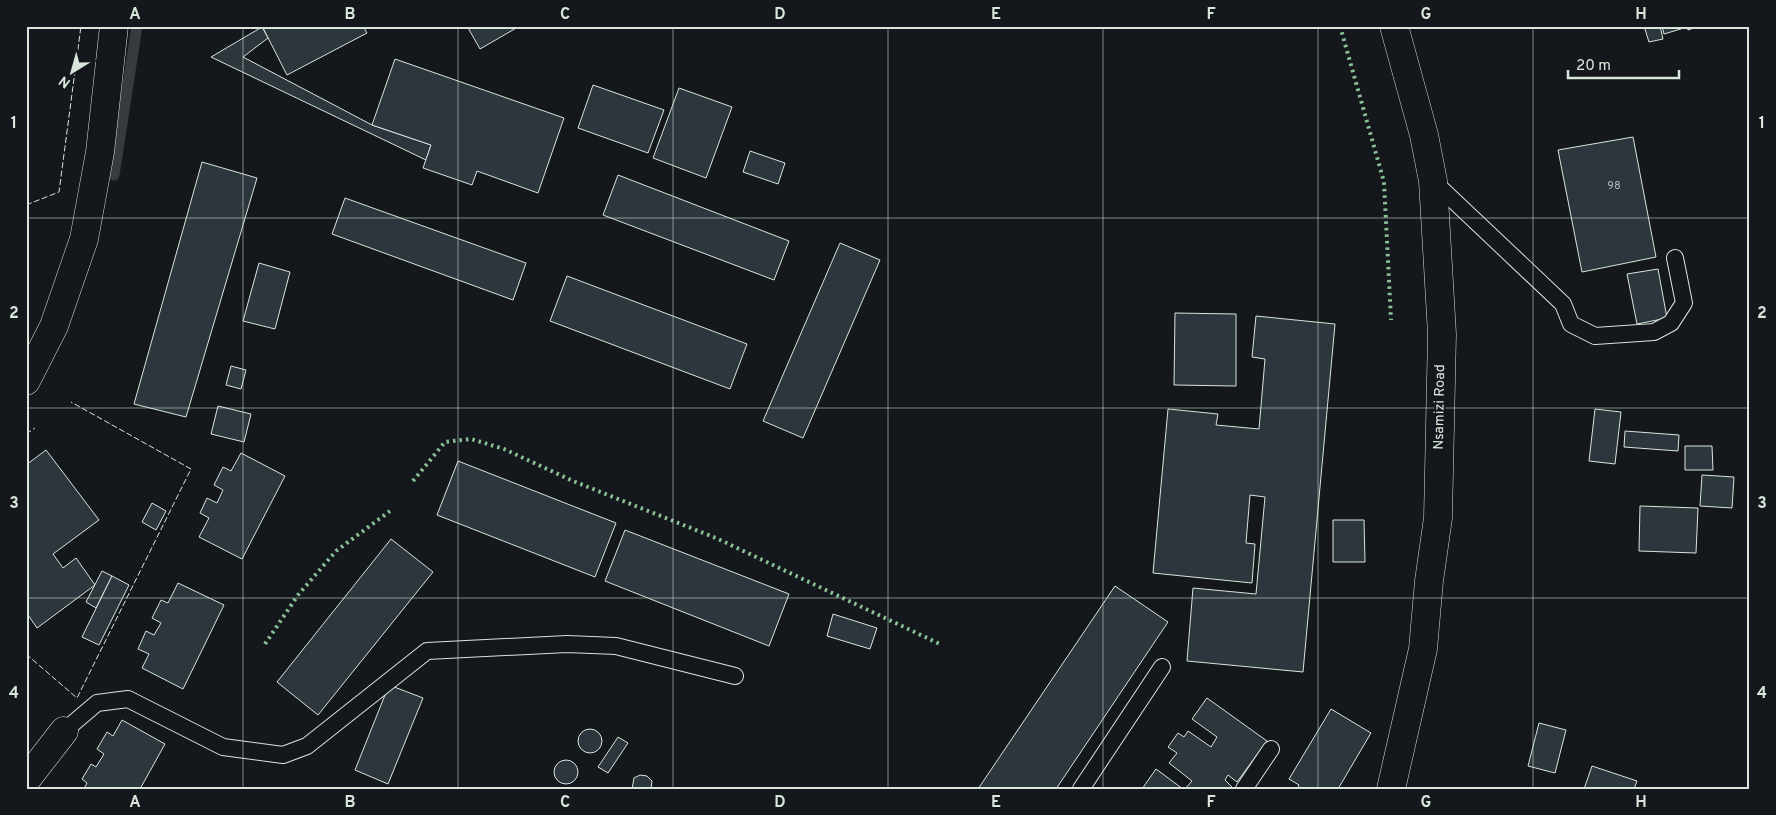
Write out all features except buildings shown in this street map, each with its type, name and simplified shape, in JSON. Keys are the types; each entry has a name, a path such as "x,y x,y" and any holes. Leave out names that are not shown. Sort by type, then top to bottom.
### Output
{"street":[{"path":"26,380 54,326 84,239 100,152 114,26"},
{"name":"Nsamizi Road","path":"1391,789 1423,649 1429,581 1438,518 1442,334 1433,181 1424,135 1394,26"},
{"path":"26,780 64,731"}],"lane":[{"path":"1433,181 1563,304 1571,324 1595,336 1654,332 1671,322 1684,303 1675,258"},
{"path":"64,731 97,703 128,699 223,747 283,755 306,746 427,651 567,644 616,646 735,676"},
{"path":"1081,789 1162,667"},
{"path":"1244,789 1271,749"}],"waterway":[{"path":"114,175 137,26"}],"hedge":[{"path":"1340,26 1384,182 1391,320"},
{"path":"413,481 445,442 471,439 504,449 573,481 716,538 942,645"},
{"path":"265,644 298,595 336,551 390,511"}],"fence":[{"path":"26,205 59,192 81,26"},
{"path":"26,654 77,698 191,469 71,402"},
{"path":"26,434 35,428"}]}
